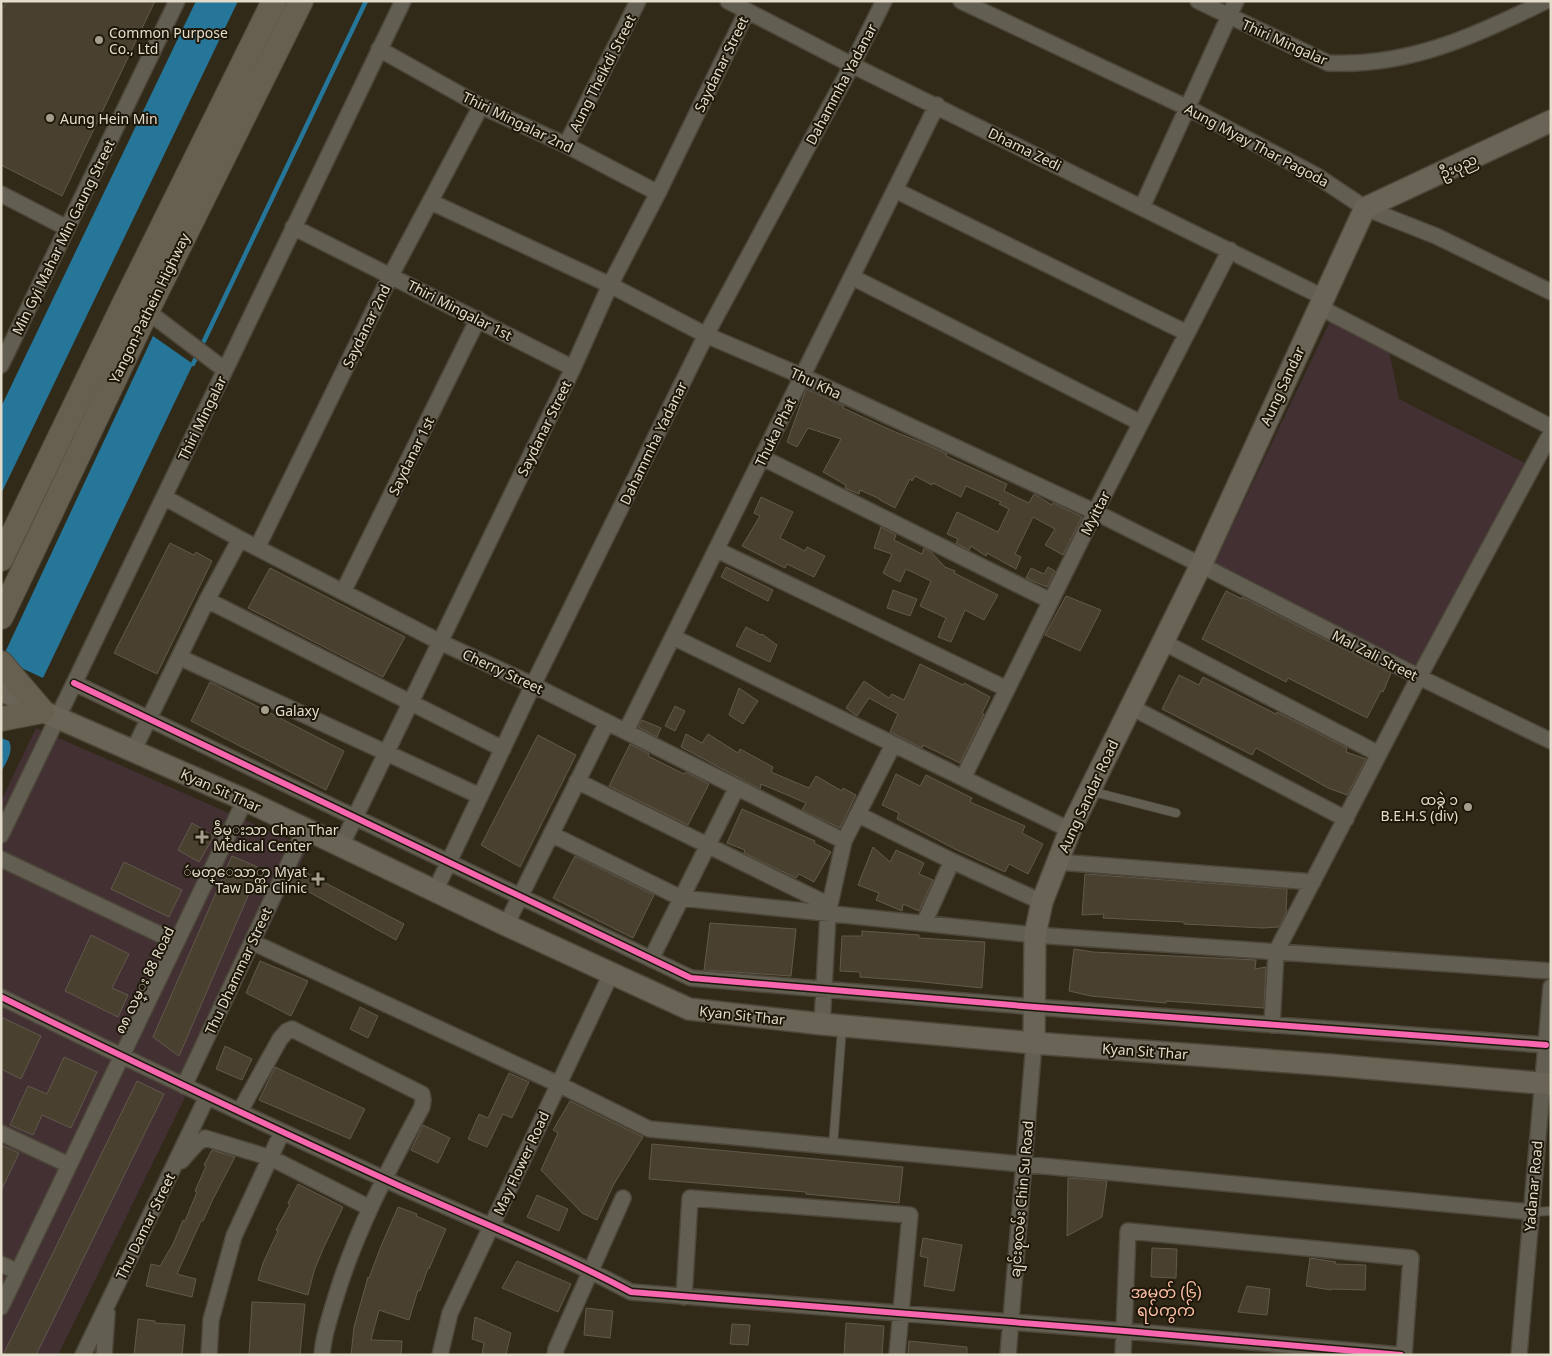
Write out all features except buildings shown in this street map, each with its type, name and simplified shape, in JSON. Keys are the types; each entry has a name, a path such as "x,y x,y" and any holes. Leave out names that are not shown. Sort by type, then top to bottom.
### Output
{"main road":[{"name":"Yangon-Pathein Highway","path":"1,559 125,302 274,1"},
{"name":"Yangon-Pathein Highway","path":"1,617 147,311 301,1"},
{"name":"ဦးပုည","path":"1365,208 1551,122"},
{"name":"Aung Sandar","path":"1201,565 1365,208"},
{"name":"Aung Sandar Road","path":"1034,1043 1036,935 1042,902 1070,830 1201,565"},
{"path":"1,663 50,714"},
{"name":"Kyan Sit Thar","path":"1,690 50,714 245,800 506,925 689,1009 832,1025 1034,1043 1331,1065 1546,1084"},
{"path":"1,719 50,714"}],"street":[{"name":"Min Gyi Mahar Min Gaung Street","path":"1,365 177,1"},
{"name":"Thiri Mingalar","path":"1,835 50,714 74,683 378,49 403,1"},
{"name":"Aung Theikdi Street","path":"566,145 638,1"},
{"name":"Dhama Zedi","path":"728,1 852,65 1230,250 1321,302 1551,427"},
{"name":"Dahammha Yadanar","path":"435,891 706,335 852,65 884,1"},
{"name":"Aung Myay Thar Pagoda","path":"961,1 1188,108 1317,176 1365,208 1436,236 1551,292"},
{"name":"Thiri Mingalar","path":"1198,1 1328,63 1347,64 1373,62 1420,53 1468,38 1546,1"},
{"path":"1142,207 1236,1"},
{"name":"Saydanar Street","path":"341,846 573,368 610,285 658,193 747,11"},
{"name":"Thiri Mingalar 2nd","path":"378,49 481,106 566,145 658,193"},
{"name":"Thuka Phat","path":"626,731 937,105"},
{"name":"Saydanar 2nd","path":"257,548 391,275 481,106"},
{"path":"895,190 1187,333"},
{"path":"1,194 67,228"},
{"name":"Thu Kha","path":"431,202 610,285 706,335 802,376 1095,512 1201,565"},
{"name":"Thiri Mingalar 1st","path":"293,227 573,368"},
{"name":"Myittar","path":"963,778 1095,512 1230,250"},
{"path":"852,277 1141,423"},
{"path":"147,311 225,370"},
{"name":"Saydanar 1st","path":"343,592 478,319"},
{"path":"1272,1025 1276,952 1419,678 1551,433"},
{"path":"763,458 1051,601"},
{"name":"Cherry Street","path":"164,497 257,548 440,642 534,685 844,841"},
{"path":"133,750 207,600 240,539"},
{"path":"717,550 1008,689"},
{"name":"Mal Zali Street","path":"1201,565 1419,678 1551,741"},
{"path":"207,600 503,749"},
{"path":"673,638 1070,830"},
{"path":"1163,642 1380,754"},
{"path":"179,657 480,796"},
{"path":"74,683 691,978 1034,1007 1546,1045"},
{"path":"1131,707 1346,819"},
{"path":"506,925 607,722"},
{"path":"832,1025 824,990 828,909 844,841 893,745"},
{"path":"577,782 708,845 828,909"},
{"path":"651,958 737,787"},
{"name":"၈၈ လမ္း 88 Road","path":"1,1307 5,1288 18,1272 245,800"},
{"path":"858,815 1042,902"},
{"name":"Thu Dhammar Street","path":"184,1086 305,829"},
{"path":"551,834 681,898 828,909 924,923 1036,935 1551,971"},
{"path":"1,859 176,942"},
{"path":"924,923 952,861"},
{"path":"1058,862 1313,882"},
{"path":"252,942 558,1084 649,1129 1531,1212"},
{"name":"May Flower Road","path":"440,1355 450,1313 611,974"},
{"name":"Yadanar Road","path":"1519,1355 1531,1212 1546,1084 1546,1045 1551,987"},
{"path":"1,997 206,1097 591,1271 631,1292 1125,1331 1403,1355 1411,1258 1128,1231 1125,1331 1123,1355"},
{"path":"240,1112 280,1039 287,1031 292,1029 422,1094 422,1108 384,1178 344,1268 323,1341 322,1355"},
{"name":"ချင်းစုလမ်း Chin Su Road","path":"1008,1355 1034,1043"},
{"name":"Thu Damar Street","path":"83,1355 206,1097"},
{"path":"209,1355 211,1320 234,1236 282,1132"},
{"path":"1,1133 69,1165"},
{"path":"170,1174 197,1143 205,1138 271,1158 370,1208"},
{"path":"555,1355 623,1198"},
{"path":"684,1297 690,1198 910,1215 897,1355"},
{"path":"1,1264 18,1272"},
{"path":"104,1355 107,1304"}],"lane":[{"path":"1089,791 1176,813"},
{"path":"832,1025 833,1146"},
{"path":"1531,1212 1551,1211"}],"shaded area":[{"path":"1337,307 1385,331 1399,399 1525,463 1420,667 1214,564"},
{"path":"36,728 308,848 58,1355 1,1355 1,801"}],"water":[{"path":"196,1 238,1 1,494 1,407"},
{"path":"153,336 193,364 43,678 2,659"},
{"path":"1,738 9,741 11,749 1,772"}],"waterway":[{"path":"193,364 366,1"}],"cycle path":[{"path":"74,683 691,978 1035,1007 1546,1045"},
{"path":"1,997 252,1118 547,1251 631,1292 1401,1355"}],"place":[{"name":"Common Purpose Co., Ltd","path":"99,40"},
{"name":"Aung Hein Min","path":"50,118"},
{"name":"Galaxy","path":"265,710"},
{"name":"ထခွဲ ၁ B.E.H.S (div)","path":"1468,807"},
{"name":"ခဵမ္းသာ Chan Thar Medical Center","path":"202,837"},
{"name":"ဴမတ္ေသာ္တာ Myat Taw Dar Clinic","path":"318,879"}],"district":[{"name":"အမှတ် (၆) ရပ်ကွက်","path":"1166,1301"}]}
